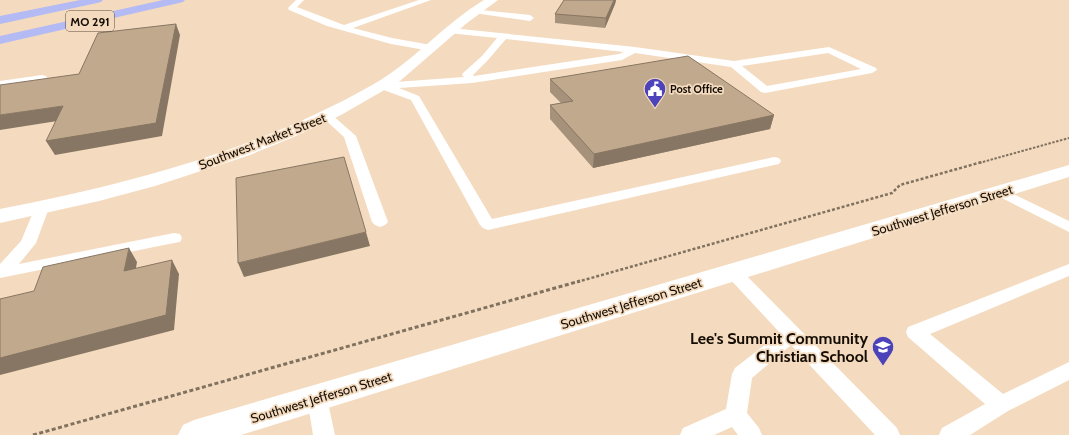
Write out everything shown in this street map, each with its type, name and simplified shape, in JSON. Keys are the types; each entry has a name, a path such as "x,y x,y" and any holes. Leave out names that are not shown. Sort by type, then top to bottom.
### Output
{"highway":[{"name":"MO 291","path":"0,20 97,0"},
{"name":"MO 291","path":"0,40 179,0"}],"street":[{"name":"Southwest Market Street","path":"0,216 42,208 112,191 180,172 269,141 327,116 382,86 431,48 474,11 492,0"},
{"name":"Southwest Jefferson Street","path":"194,435 1069,171"}],"lane":[{"path":"300,0 292,8 330,24 391,42 431,48"},
{"path":"344,28 427,0"},
{"path":"474,11 530,18"},
{"path":"451,31 635,50 734,64 829,50 872,70 766,90 734,64"},
{"path":"472,80 467,75 485,58 504,36"},
{"path":"382,86 472,80 622,57 635,50"},
{"path":"0,84 42,78"},
{"path":"382,86 415,98 488,225 774,161"},
{"path":"327,116 350,136 380,222"},
{"path":"1001,192 1069,227"},
{"path":"1,275 28,244 42,208"},
{"path":"1,275 174,238"},
{"path":"1001,405 916,332 1069,270"},
{"path":"734,272 889,435"},
{"path":"751,435 736,415 742,374 792,334"},
{"path":"950,435 1001,405 1069,370"},
{"path":"317,398 324,435"},
{"path":"691,435 736,415"}],"path":[{"path":"33,435 892,193 900,185 1069,138"}],"building":[{"path":"564,0 614,0 606,18 555,14"},
{"path":"176,24 156,123 46,141 63,106 0,115 0,85 79,74 98,33"},
{"name":"Post Office","path":"688,56 774,115 594,154 550,105 573,101 550,79"},
{"path":"344,157 366,232 238,263 236,178"},
{"path":"129,248 124,271 172,260 166,315 0,358 0,299 34,291 43,267"}],"place":[{"name":"Post Office","path":"655,108"},
{"name":"Lee's Summit Community Christian School","path":"883,366"}]}
